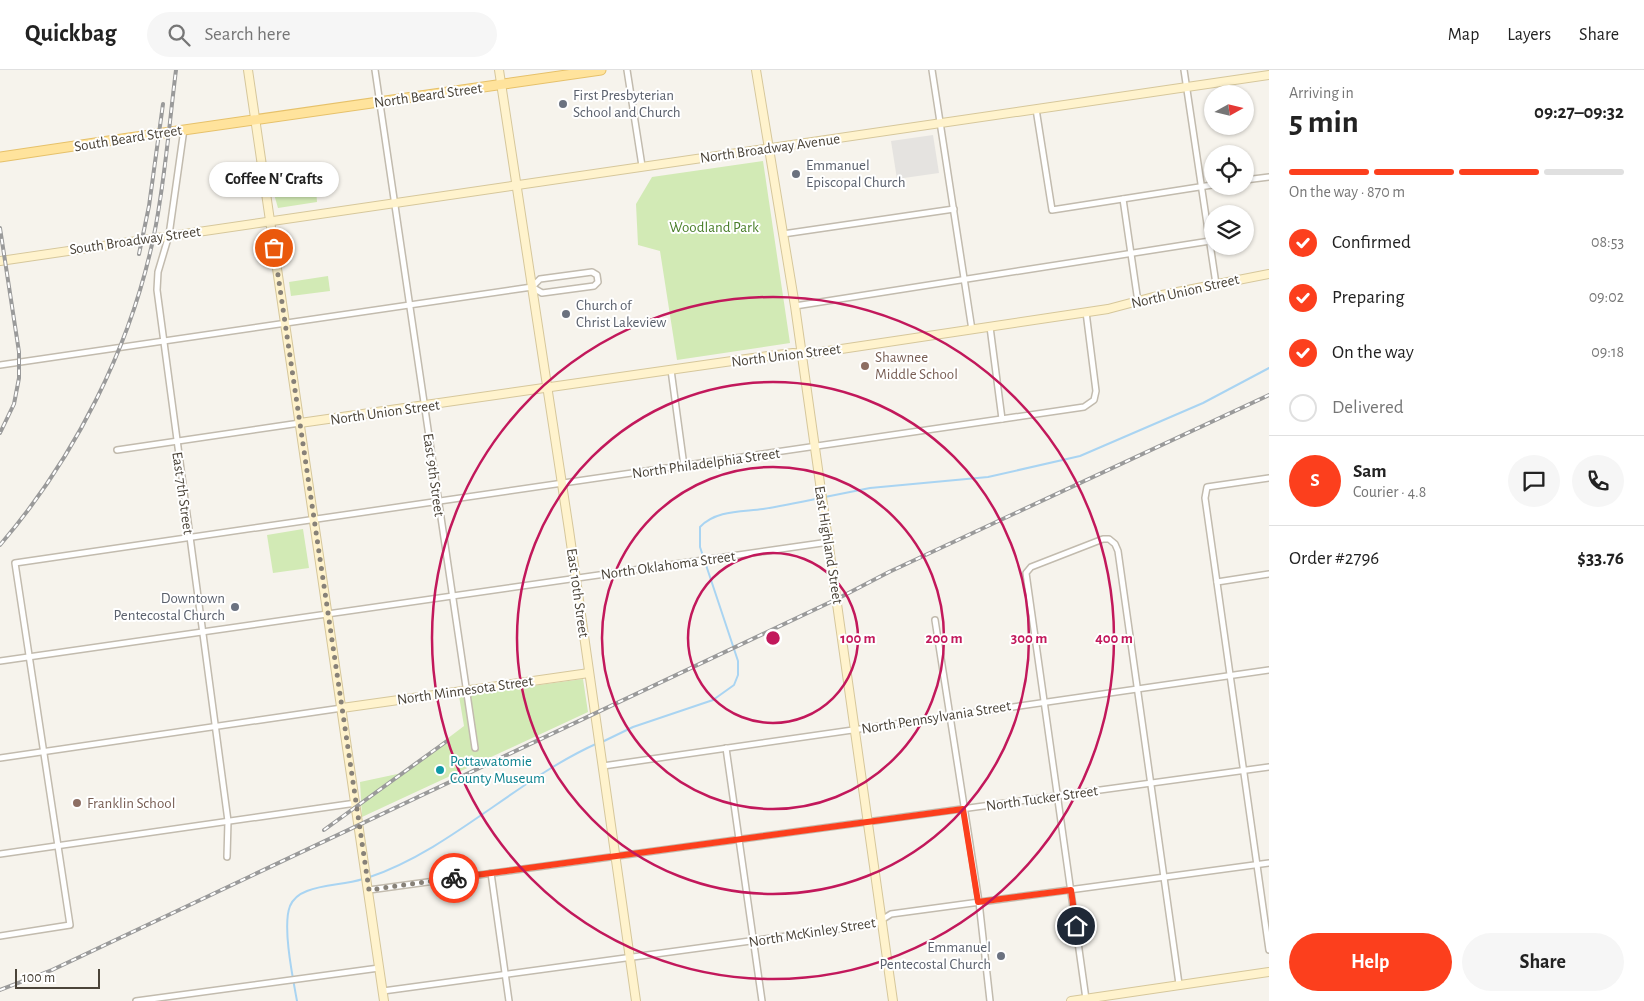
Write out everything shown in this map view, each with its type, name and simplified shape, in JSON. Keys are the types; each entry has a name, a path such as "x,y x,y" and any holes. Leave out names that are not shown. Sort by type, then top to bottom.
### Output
{"main road":[{"name":"North Beard Street","path":"256,118 601,70"},
{"name":"South Beard Street","path":"0,157 256,118"}],"street":[{"path":"248,70 384,1001"},
{"name":"East 9th Street","path":"375,70 475,748"},
{"name":"East 10th Street","path":"499,70 576,578 636,1001"},
{"path":"627,70 642,166"},
{"name":"East Highland Street","path":"756,70 795,306 894,1001"},
{"path":"932,70 972,330"},
{"path":"1184,70 1204,205"},
{"name":"North Broadway Avenue","path":"271,221 1269,75"},
{"path":"1036,109 1052,210 1204,186"},
{"name":"East 7th Street","path":"184,129 169,235 158,272 157,290 162,341 228,821 227,857"},
{"path":"1254,179 1269,177"},
{"path":"1123,199 1138,302"},
{"path":"783,234 954,209"},
{"name":"South Broadway Street","path":"0,260 271,221"},
{"path":"795,306 1204,242"},
{"path":"1212,255 1216,284"},
{"path":"0,365 532,287 540,279 592,272 597,275 598,282 594,286 542,293 532,287"},
{"name":"North Union Street","path":"300,423 672,370 972,330 1086,312 1269,274"},
{"name":"North Philadelphia Street","path":"29,657 15,563 1077,409 1084,407 1094,400 1096,391 1086,312"},
{"path":"990,327 1002,420"},
{"path":"672,370 684,466"},
{"path":"117,450 300,423"},
{"path":"1269,478 1206,487 1204,498 1269,950"},
{"path":"1086,999 1026,573 1031,567 1096,541 1109,539 1116,544 1118,551 1180,984"},
{"name":"North Oklahoma Street","path":"0,661 829,542"},
{"path":"1217,582 1269,574"},
{"path":"935,620 951,714 990,1001"},
{"path":"0,936 70,925 29,657"},
{"name":"North Pennsylvania Street","path":"603,766 1137,687 1269,670"},
{"name":"North Minnesota Street","path":"342,708 589,673"},
{"path":"0,758 342,708"},
{"path":"726,748 762,1001"},
{"name":"North Tucker Street","path":"368,888 491,873 1269,767"},
{"path":"0,854 356,803"},
{"name":"North McKinley Street","path":"383,991 875,924 891,914 1269,863"},
{"path":"491,873 509,1001"},
{"path":"136,1001 379,968"},
{"path":"1071,1001 1269,972"}],"green space":[{"name":"Woodland Park","path":"763,161 790,343 677,360 660,251 638,245 636,204 652,177"},
{"path":"316,188 317,202 278,208 274,194"},
{"path":"328,276 330,291 291,296 289,282"},
{"path":"303,529 309,568 273,573 267,535"},
{"path":"583,679 588,712 362,817 360,782 402,773 464,726 459,696"}],"shaded area":[{"path":"933,135 939,173 897,179 891,141"}],"waterway":[{"path":"825,497 870,488 988,477 1080,456 1203,403 1269,368"},
{"path":"602,742 633,727 713,700 734,685 738,675 738,661 700,547 700,527 706,521 721,515 820,498"},
{"path":"367,878 398,866 427,850 540,775 598,743"},
{"path":"297,1001 287,926 291,903 307,891 363,879"}],"railway":[{"path":"0,545 27,512 75,439 115,360 131,319 144,277 158,215 176,70"},
{"path":"139,254 149,206 163,104"},
{"path":"0,228 19,352 19,378 14,404 0,433"},
{"path":"0,990 52,970 837,599 889,572 1269,395"},
{"path":"324,830 447,741"}],"way so far":[{"path":"274,248 369,890 454,878"}],"place":[{"name":"First Presbyterian School and Church","path":"563,104"},
{"name":"Emmanuel Episcopal Church","path":"796,174"},
{"name":"Coffee N' Crafts","path":"274,248"},
{"name":"Church of Christ Lakeview","path":"566,314"},
{"name":"Shawnee Middle School","path":"865,366"},
{"name":"Downtown Pentecostal Church","path":"235,607"},
{"name":"Pottawatomie County Museum","path":"440,770"},
{"name":"Franklin School","path":"77,803"},
{"name":"Emmanuel Pentecostal Church","path":"1001,956"}],"route":[{"path":"454,878 963,809 978,902 1071,890 1076,926"}]}
